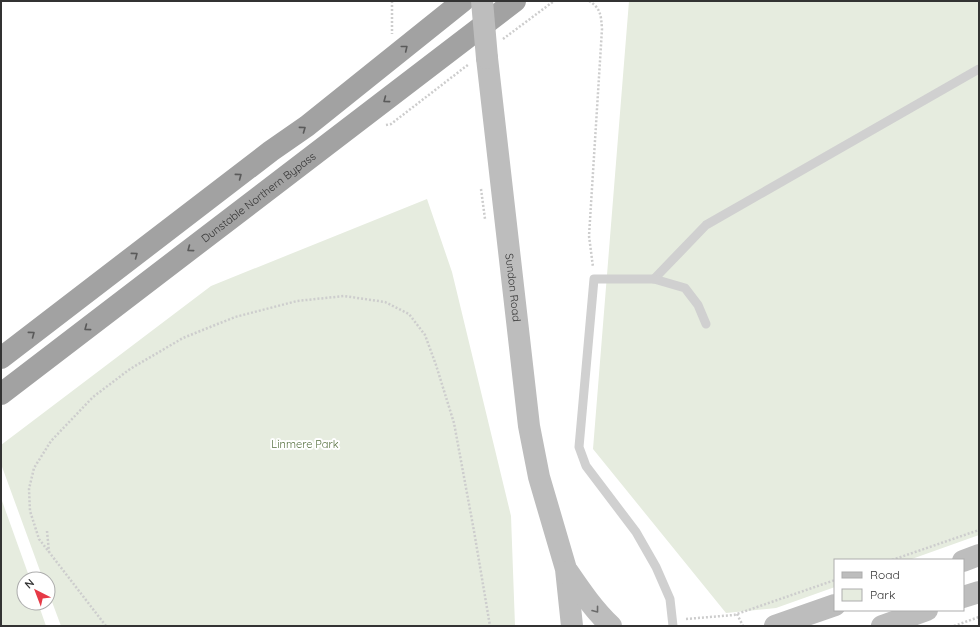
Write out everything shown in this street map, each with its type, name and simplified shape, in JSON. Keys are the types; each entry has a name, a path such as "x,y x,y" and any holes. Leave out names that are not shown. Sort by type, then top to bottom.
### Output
{"highway":[{"path":"1,358 271,151 307,126 463,1"},
{"name":"Dunstable Northern Bypass","path":"1,394 515,1"}],"main road":[{"name":"Sundon Road","path":"482,1 487,58 529,426 539,477 566,569 572,626"},
{"path":"964,561 979,555"},
{"name":"Sundon Road","path":"566,569 603,619 611,626"},
{"path":"964,597 979,592"},
{"path":"775,626 834,605"},
{"path":"882,626 924,611"}],"lane":[{"path":"654,279 706,225 979,69"},
{"path":"673,626 670,599 656,567 636,532 586,466 579,447 594,279 654,279 685,288 698,305 706,324"}],"path":[{"path":"588,1 593,3 600,11 602,29 589,236 594,279"},
{"path":"106,626 39,539 30,511 29,489 34,468 50,441 93,397 130,368 183,338 235,317 297,301 344,296 385,302 409,314 425,335 454,423 490,626"},
{"path":"895,559 979,530"},
{"path":"48,531 49,552"},
{"path":"686,618 737,614 834,580"},
{"path":"737,614 743,626"},
{"path":"954,626 979,617"}],"green space":[{"path":"629,1 979,1 979,535 912,559 834,559 834,587 776,608 726,613 593,449"},
{"name":"Linmere Park","path":"427,199 452,272 511,516 515,626 61,626 55,611 56,571 40,571 1,464 1,445 211,286"},
{"path":"1,498 27,571 16,571 16,611 41,611 46,626 1,626"}]}
